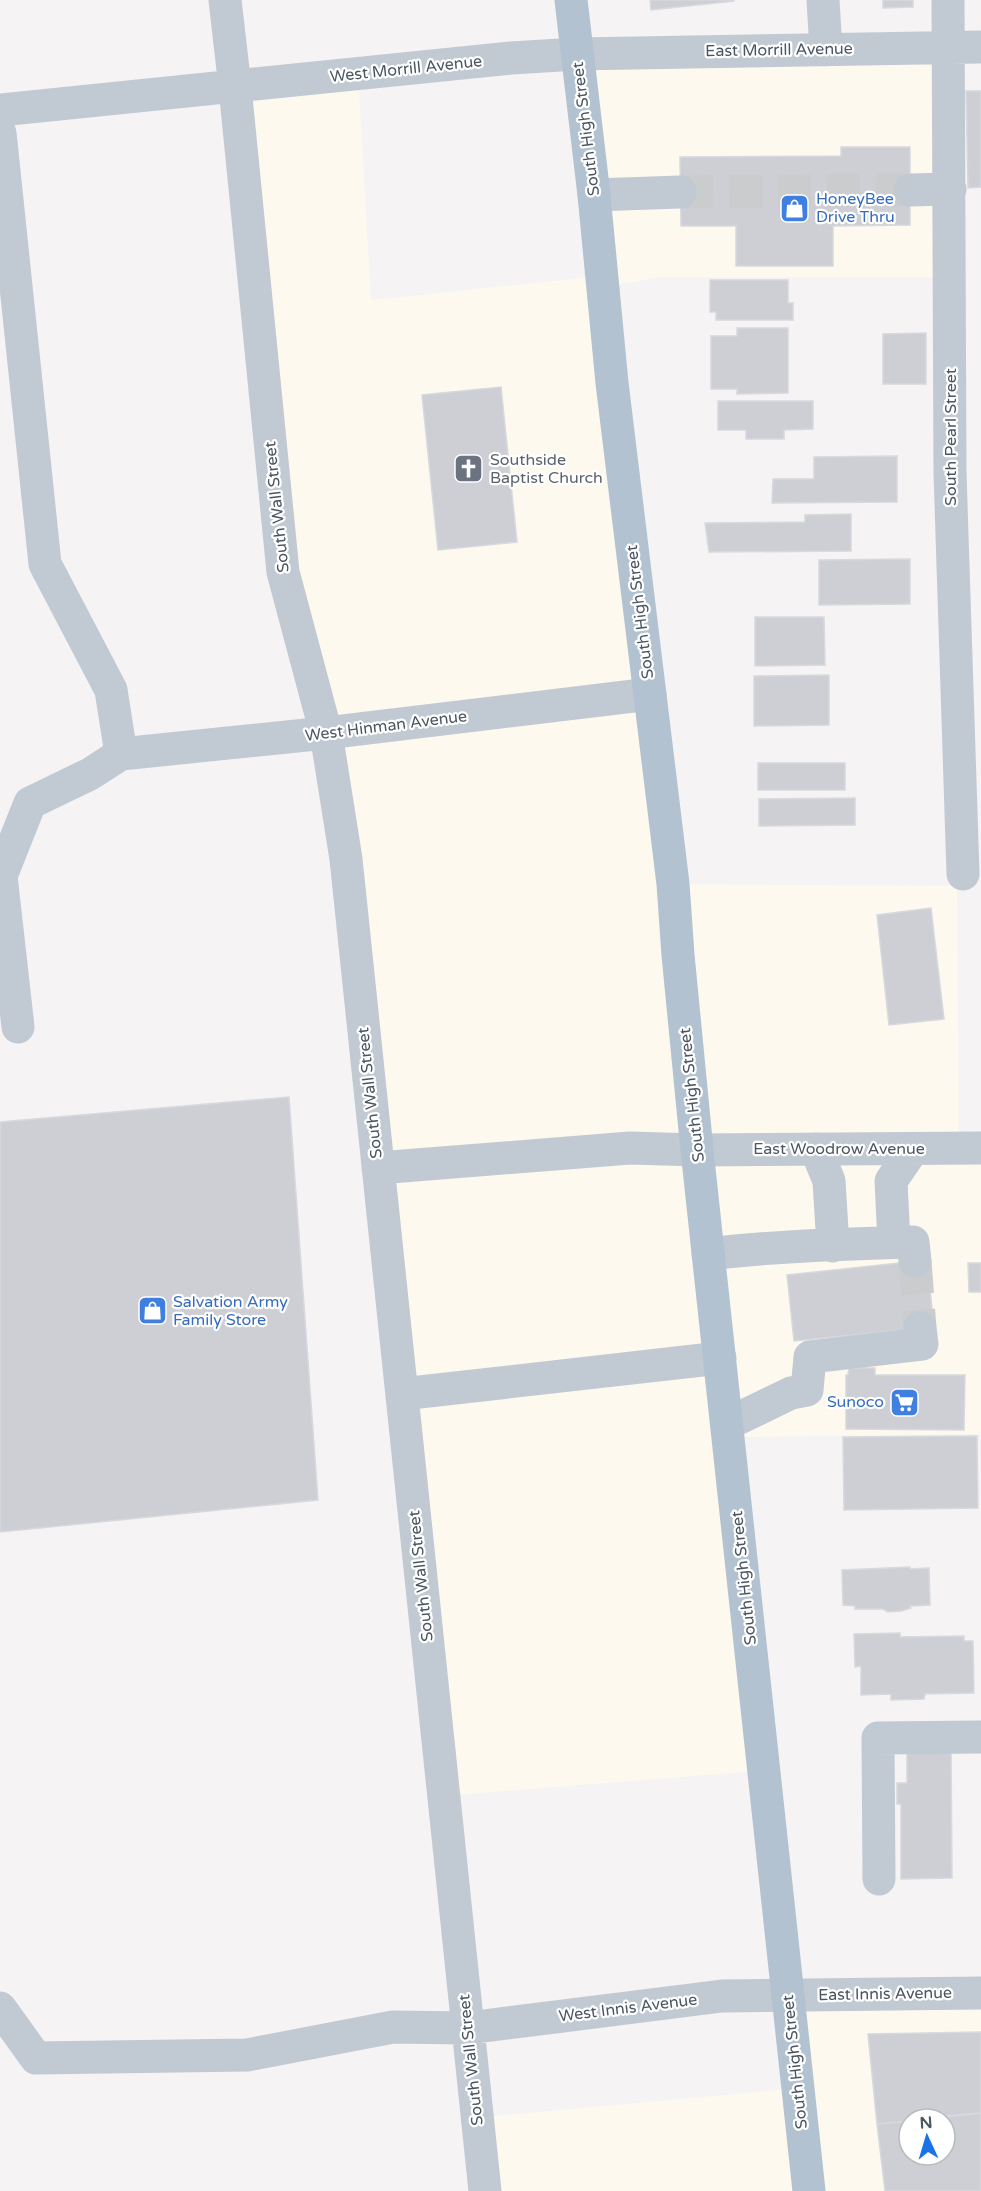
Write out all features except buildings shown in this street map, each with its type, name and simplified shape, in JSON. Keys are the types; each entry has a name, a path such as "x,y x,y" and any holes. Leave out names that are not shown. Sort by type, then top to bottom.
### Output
{"main road":[{"name":"South High Street","path":"571,0 594,195 612,383 673,884 697,1150 808,2191"}],"street":[{"name":"South Wall Street","path":"225,0 283,572 326,733 346,859 485,2191"},
{"path":"823,0 826,50"},
{"name":"South Pearl Street","path":"948,0 950,473 963,874"},
{"name":"East Morrill Avenue","path":"577,54 981,47"},
{"name":"West Morrill Avenue","path":"0,110 512,58 577,54"},
{"path":"0,133 45,564 111,690 121,754 90,774 30,804 1,876 18,1027"},
{"path":"910,190 950,189"},
{"path":"594,195 680,192"},
{"name":"West Hinman Avenue","path":"121,754 326,733 650,694"},
{"name":"East Woodrow Avenue","path":"378,1168 630,1148 697,1150 981,1148"},
{"path":"816,1149 829,1181 833,1246"},
{"path":"708,1254 776,1246 833,1246 904,1252 891,1180 913,1149"},
{"path":"727,1424 791,1393 807,1390 810,1357 922,1344 921,1328"},
{"path":"402,1394 720,1358"},
{"path":"879,1879 878,1738 981,1737"},
{"name":"East Innis Avenue","path":"788,1995 981,1993"},
{"name":"West Innis Avenue","path":"0,2008 36,2058 246,2055 393,2027 468,2028 722,1996 788,1995"}],"shaded area":[{"path":"948,54 947,277 659,277 603,288 673,884 957,886 959,1137 981,1140 981,1434 734,1437 769,1770 443,1796 237,84 358,70 371,300 602,276 576,57"},
{"path":"786,1984 981,1987 981,2191 472,2191 473,2118 798,2088"}],"tunnel":[{"path":"680,192 910,190"},
{"path":"915,1261 920,1328"}],"place":[{"name":"HoneyBee Drive Thru","path":"795,208"},
{"name":"Southside Baptist Church","path":"469,469"},
{"name":"Salvation Army Family Store","path":"152,1311"},
{"name":"Sunoco","path":"905,1402"}]}
